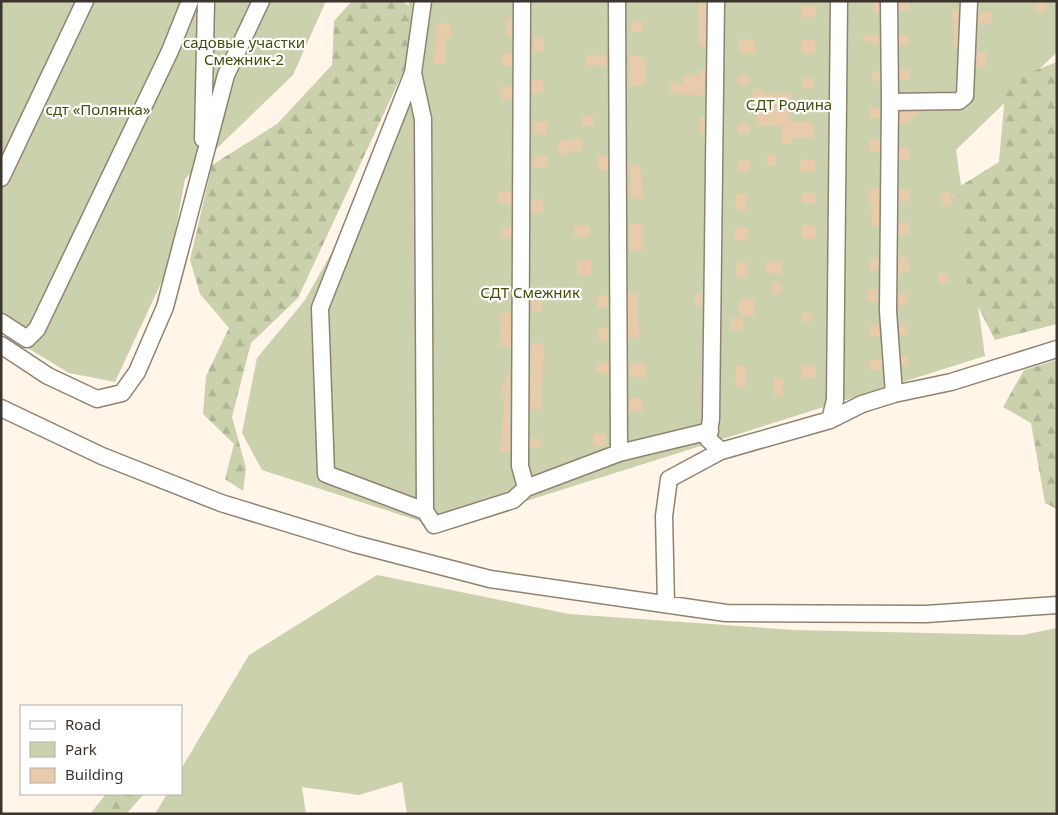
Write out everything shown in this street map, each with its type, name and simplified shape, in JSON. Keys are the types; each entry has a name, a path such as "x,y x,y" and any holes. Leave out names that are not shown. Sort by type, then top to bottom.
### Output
{"street":[{"path":"1,178 85,1"},
{"path":"1,322 28,339 37,329 170,51 190,1"},
{"path":"202,166 206,1"},
{"path":"1,345 48,376 97,399 122,393 138,372 165,307 226,75 261,1"},
{"path":"423,1 413,73 320,308 320,318 326,474 425,511"},
{"path":"522,1 520,466 526,488"},
{"path":"617,1 619,453"},
{"path":"716,1 712,419 708,439 721,451"},
{"path":"830,420 835,400 839,1"},
{"path":"889,1 888,311 894,394"},
{"path":"890,102 959,101 965,96 968,1"},
{"path":"413,73 423,119 425,511 434,525 513,500 526,488 619,453 710,430"},
{"path":"666,604 664,516 669,479 721,451 830,420 862,404 894,394 951,382 1057,349"},
{"path":"1,408 102,456 221,503 355,544 490,580 726,613 906,614 1057,605"}],"green space":[{"name":"сдт «Полянка»","path":"1,1 326,1 293,75 185,179 169,266 115,382 69,373 1,332"},
{"path":"352,1 402,1 411,7 420,36 298,298 251,343 232,417 246,468 243,491 225,479 234,444 203,414 206,376 229,328 200,294 190,260 212,165 277,124 332,65 334,21"},
{"name":"СДТ Смежник","path":"409,1 1057,1 1057,52 956,150 985,356 441,528 262,470 242,433 257,358 305,300 337,243 406,77"},
{"path":"1057,62 1057,324 995,340 967,285 957,188 999,162 1006,82"},
{"path":"1057,360 1057,509 1045,503 1031,423 1003,407 1024,370"},
{"path":"377,575 569,614 795,630 1022,635 1057,628 1057,814 407,814 402,782 359,795 302,787 306,814 155,814 166,795 182,795 182,767 249,655"},
{"path":"105,795 143,795 126,814 90,814"}],"building":[{"path":"698,1 706,1 705,46 699,46"},
{"path":"874,1 879,1 879,13 873,13"},
{"path":"899,1 910,1 910,11 899,10"},
{"path":"1035,1 1047,1 1046,13 1034,11"},
{"path":"802,5 816,5 816,17 802,17"},
{"path":"952,10 959,10 957,48 954,48"},
{"path":"979,12 992,12 992,23 978,23"},
{"path":"512,18 512,37 507,38 506,19"},
{"path":"632,20 643,22 642,33 631,31"},
{"path":"436,23 451,23 451,38 445,38 446,64 434,64 434,54 436,54"},
{"path":"863,35 879,35 879,46 873,46 873,42 863,41"},
{"path":"899,35 909,36 908,46 899,45"},
{"path":"533,37 544,38 544,52 533,51"},
{"path":"739,39 755,39 755,53 739,53"},
{"path":"802,40 815,40 815,54 801,54"},
{"path":"977,51 987,53 985,68 976,66"},
{"path":"502,54 512,54 512,66 502,66"},
{"path":"586,55 607,55 607,66 586,65"},
{"path":"630,56 645,57 645,86 629,86"},
{"path":"900,69 910,70 910,79 900,79"},
{"path":"699,70 705,70 704,96 669,93 670,83 683,84 683,75 699,75"},
{"path":"872,71 880,71 880,81 873,81"},
{"path":"738,75 750,75 750,85 738,85"},
{"path":"803,78 814,78 814,89 802,88"},
{"path":"532,80 543,80 543,93 532,93"},
{"path":"512,86 512,99 501,99 500,87"},
{"path":"753,89 762,89 762,94 791,93 789,122 813,122 813,138 792,138 792,144 782,143 782,126 757,126 757,100 752,100"},
{"path":"870,108 880,108 880,118 870,118"},
{"path":"900,112 917,112 917,118 910,118 910,123 900,123"},
{"path":"582,116 593,116 594,126 582,126"},
{"path":"700,117 705,117 704,134 700,134"},
{"path":"533,122 547,122 546,135 533,134"},
{"path":"738,124 750,124 750,134 738,134"},
{"path":"573,138 583,139 582,152 568,151 567,155 558,154 559,140 573,141"},
{"path":"880,139 880,151 869,152 869,140"},
{"path":"900,148 910,148 910,159 899,159"},
{"path":"767,154 777,155 776,166 767,166"},
{"path":"534,155 548,155 548,168 533,168"},
{"path":"598,156 608,156 608,170 598,170"},
{"path":"801,159 815,160 815,172 800,171"},
{"path":"749,160 749,171 738,172 737,161"},
{"path":"640,164 643,198 631,199 630,166"},
{"path":"899,189 910,189 910,201 899,201"},
{"path":"868,190 879,190 879,225 872,225 871,203 868,203"},
{"path":"499,191 511,192 511,204 498,204"},
{"path":"948,191 953,203 944,207 939,195"},
{"path":"802,193 816,193 816,204 802,204"},
{"path":"736,194 747,194 746,211 735,210"},
{"path":"531,199 543,199 543,213 531,213"},
{"path":"908,222 909,234 899,235 899,223"},
{"path":"629,224 643,224 644,250 629,251"},
{"path":"575,225 590,226 590,237 574,236"},
{"path":"802,225 816,226 816,239 802,238"},
{"path":"501,227 511,227 511,237 501,237"},
{"path":"735,227 748,228 747,241 735,240"},
{"path":"908,256 909,272 898,273 899,257"},
{"path":"878,258 878,270 870,271 869,259"},
{"path":"577,260 591,260 591,275 577,275"},
{"path":"737,261 748,262 747,277 736,276"},
{"path":"766,261 782,262 782,274 765,273"},
{"path":"948,273 949,282 939,284 938,274"},
{"path":"773,282 782,283 781,294 772,293"},
{"path":"868,289 878,289 878,301 867,301"},
{"path":"628,293 638,294 637,324 639,324 639,337 628,337"},
{"path":"695,293 702,293 702,306 695,306"},
{"path":"898,294 907,294 908,304 898,305"},
{"path":"597,295 608,295 608,308 597,308"},
{"path":"532,297 542,297 542,311 532,311"},
{"path":"739,299 754,299 754,316 740,316"},
{"path":"511,312 511,347 499,346 501,333 500,313"},
{"path":"802,313 811,313 811,322 802,322"},
{"path":"731,318 743,318 743,330 731,330"},
{"path":"869,326 879,326 880,336 870,337"},
{"path":"899,326 908,326 908,335 900,336"},
{"path":"599,328 608,328 608,341 599,341"},
{"path":"532,343 544,343 541,410 530,409"},
{"path":"908,355 909,366 902,366 901,356"},
{"path":"869,360 882,360 882,370 869,370"},
{"path":"598,362 609,363 609,374 596,372"},
{"path":"630,363 645,363 645,377 630,377"},
{"path":"802,365 816,365 816,378 801,378"},
{"path":"736,366 746,366 746,387 735,387"},
{"path":"506,375 510,376 510,452 500,452 505,395 501,396 501,383 505,383"},
{"path":"774,378 784,379 782,397 773,396"},
{"path":"629,398 642,398 643,411 629,411"},
{"path":"594,434 606,434 605,446 593,446"},
{"path":"531,437 541,439 540,448 530,446"}],"park label":[{"name":"садовые участки Смежник-2","path":"244,52"},
{"name":"СДТ Родина","path":"789,105"}]}
